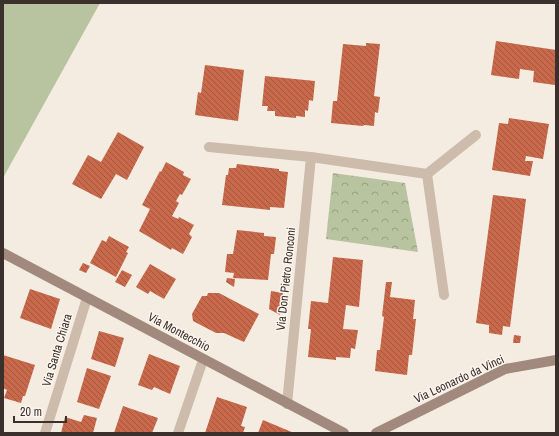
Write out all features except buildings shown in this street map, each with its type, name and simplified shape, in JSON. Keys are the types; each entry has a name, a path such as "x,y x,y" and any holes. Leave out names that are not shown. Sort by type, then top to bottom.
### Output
{"street":[{"path":"209,147 311,157 427,174 476,135"},
{"name":"Via Don Pietro Ronconi","path":"287,404 311,157"},
{"path":"427,174 444,295"},
{"name":"Via Montecchio","path":"3,253 203,360 344,433"},
{"name":"Via Santa Chiara","path":"45,433 87,298"},
{"path":"178,433 203,360"},
{"name":"Via Leonardo da Vinci","path":"376,433 505,369 556,360"}],"green space":[{"path":"3,3 100,3 3,178"},
{"path":"333,173 405,183 418,252 326,239"}]}
